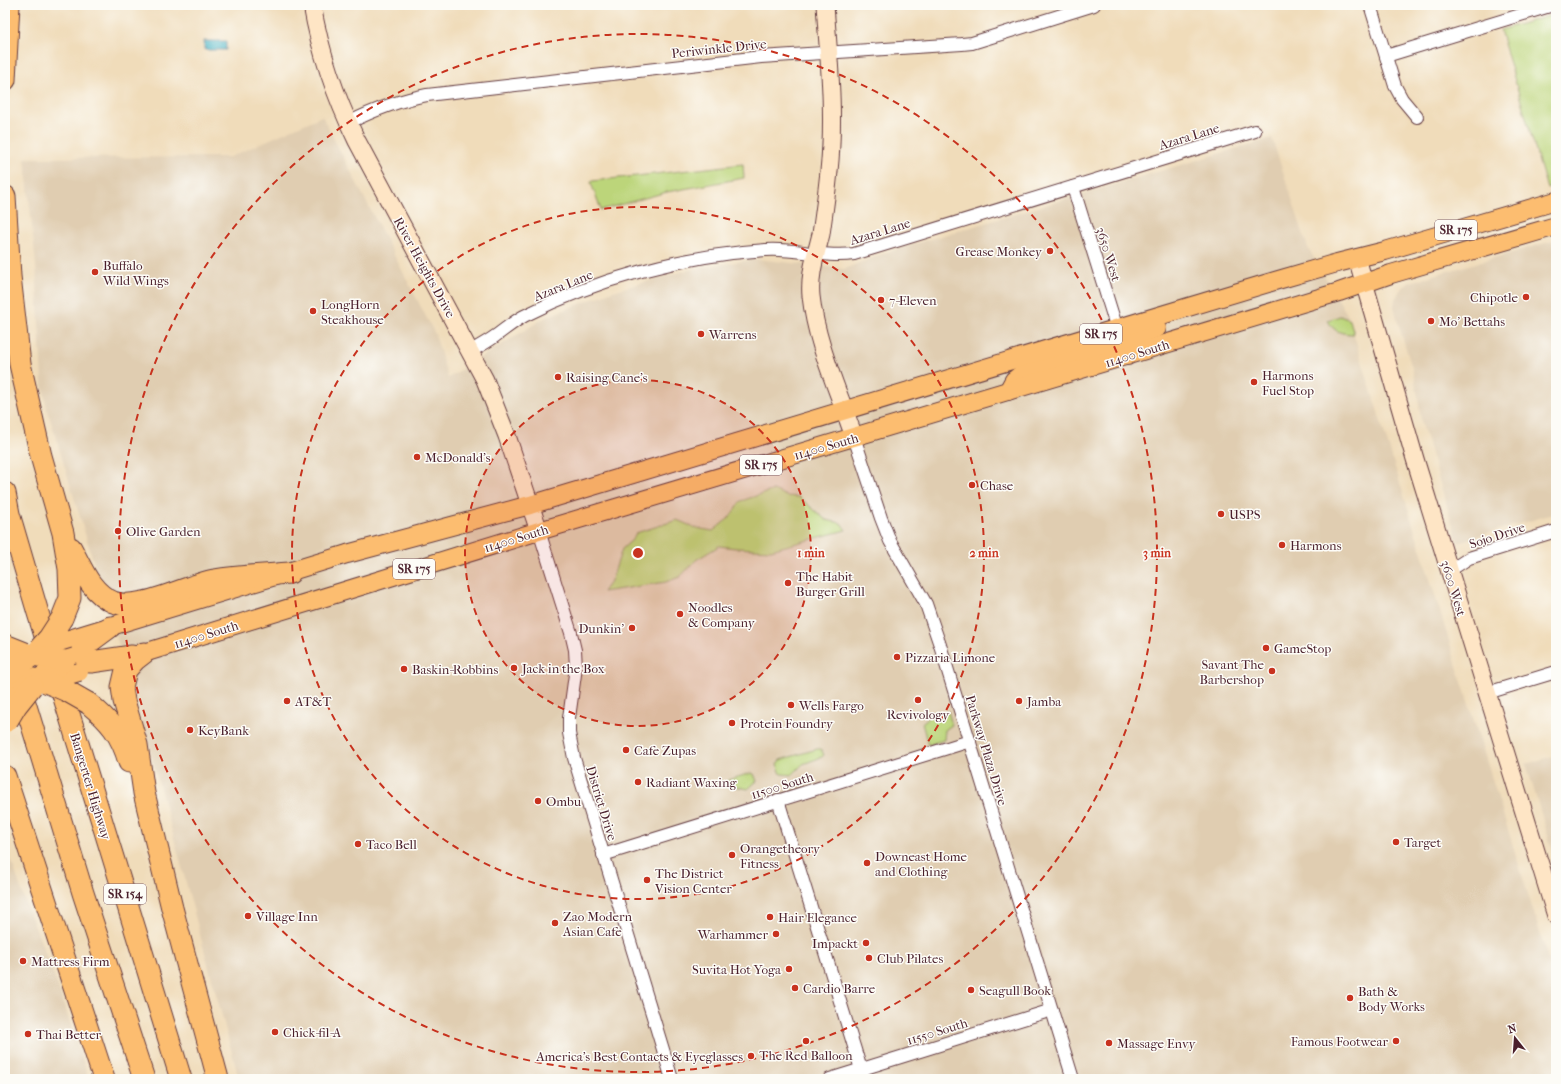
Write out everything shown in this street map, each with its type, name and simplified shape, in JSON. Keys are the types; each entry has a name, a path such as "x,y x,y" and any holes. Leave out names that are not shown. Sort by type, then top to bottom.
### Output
{"highway":[{"path":"5,80 9,5"},
{"path":"5,196 10,276 20,364 40,456 63,533 71,586 70,598 62,618 49,638 6,670"},
{"name":"Bangerter Highway","path":"5,493 40,621 181,1079"},
{"path":"63,533 91,585 102,595 119,603 129,604 147,600 212,580 290,573"},
{"path":"6,723 16,706 54,667 72,658 110,627"},
{"name":"SR 154","path":"5,639 83,893 144,1079"},
{"path":"5,645 32,652 105,661 138,655"},
{"path":"138,655 126,670 122,687 124,701 137,745 144,793 172,908 218,1079"},
{"path":"6,670 39,683 68,691 88,703 106,718 117,732 126,750 129,763 144,793"},
{"path":"5,776 104,1079"},
{"path":"5,802 24,834"}],"main road":[{"name":"SR 175","path":"110,627 290,573 347,554 530,505 1278,280 1556,201"},
{"name":"11400 South","path":"138,655 539,531 1127,356 1364,284 1391,274 1556,226"},
{"path":"1127,356 1127,346 1134,337 1221,309 1278,280"},
{"path":"1008,391 1014,380 1023,373 1115,341 1119,337 1117,329"},
{"path":"5,694 39,683"}],"street":[{"name":"River Heights Drive","path":"312,5 327,66 348,123 471,351 485,380 498,411 539,531"},
{"path":"825,5 831,138 826,201 816,254 810,275 812,307 833,381 854,437"},
{"name":"Periwinkle Drive","path":"348,123 399,101 427,95 722,61 962,44 1094,5"},
{"path":"1370,5 1397,90 1417,117"},
{"path":"1386,56 1553,5"},
{"name":"Azara Lane","path":"471,351 524,316 580,292 646,270 708,256 751,251 781,250 844,256 865,252 901,239 1255,131"},
{"name":"3650 West","path":"1073,187 1117,329"},
{"name":"3600 West","path":"1357,258 1414,459 1556,916"},
{"name":"Parkway Plaza Drive","path":"854,437 890,541 926,604 940,645 1073,1079"},
{"name":"District Drive","path":"539,531 575,650 576,667 569,718 570,744 672,1079"},
{"name":"Sojo Drive","path":"1449,571 1469,558 1556,531"},
{"path":"1487,693 1556,672"},
{"name":"11500 South","path":"603,855 970,741"},
{"path":"778,800 862,1074"},
{"name":"11550 South","path":"830,1079 862,1074 1052,1010"}],"shaded area":[{"path":"322,116 435,334 448,378 546,317 613,291 692,269 757,259 844,269 890,251 1272,138 1308,248 1348,316 1556,984 1556,1079 239,1079 134,694 47,409 42,382 36,265 25,158 230,157"},
{"path":"1556,240 1556,513 1458,542 1421,421 1412,368 1394,306 1395,299 1401,289 1410,282"},
{"path":"1556,755 1556,862 1526,764"},
{"path":"5,842 29,912 55,978 89,1079 5,1079"}],"green space":[{"path":"1556,14 1556,186 1547,189 1500,30"},
{"path":"743,164 744,178 667,192 601,210 591,183 592,181"},
{"path":"1340,316 1350,320 1354,334 1338,332 1332,327 1328,320"},
{"path":"774,490 786,496 799,497 826,520 841,523 846,530 771,550 719,546 696,560 680,577 666,582 603,592 612,579 622,549 632,540 636,533 677,520 696,528 713,531 729,518 741,501"},
{"path":"948,711 952,725 945,730 944,740 928,745 922,723 930,716"},
{"path":"821,749 824,755 822,757 803,764 792,775 781,774 777,764 780,760"},
{"path":"751,773 754,774 757,781 748,789 727,786 726,784 728,780"}],"water":[{"path":"204,41 226,41 226,50 205,50"}],"place":[{"name":"Grease Monkey","path":"1050,251"},
{"name":"Buffalo Wild Wings","path":"95,272"},
{"name":"Chipotle","path":"1526,297"},
{"name":"7-Eleven","path":"881,300"},
{"name":"LongHorn Steakhouse","path":"313,311"},
{"name":"Mo' Bettahs","path":"1431,321"},
{"name":"Warrens","path":"701,334"},
{"name":"Raising Cane's","path":"558,377"},
{"name":"Harmons Fuel Stop","path":"1254,382"},
{"name":"McDonald's","path":"417,457"},
{"name":"Chase","path":"972,485"},
{"name":"USPS","path":"1221,514"},
{"name":"Olive Garden","path":"118,531"},
{"name":"Harmons","path":"1282,545"},
{"name":"The Habit Burger Grill","path":"788,583"},
{"name":"Noodles & Company","path":"680,614"},
{"name":"Dunkin'","path":"632,628"},
{"name":"GameStop","path":"1266,648"},
{"name":"Pizzaria Limone","path":"897,657"},
{"name":"Jack in the Box","path":"514,668"},
{"name":"Baskin-Robbins","path":"404,669"},
{"name":"Savant The Barbershop","path":"1272,671"},
{"name":"Revivology","path":"918,700"},
{"name":"AT&T","path":"287,701"},
{"name":"Jamba","path":"1019,701"},
{"name":"Wells Fargo","path":"791,705"},
{"name":"Protein Foundry","path":"732,723"},
{"name":"KeyBank","path":"190,730"},
{"name":"Cafe Zupas","path":"626,750"},
{"name":"Radiant Waxing","path":"638,782"},
{"name":"Ombu","path":"538,801"},
{"name":"Target","path":"1396,842"},
{"name":"Taco Bell","path":"358,844"},
{"name":"Orangetheory Fitness","path":"732,855"},
{"name":"Downeast Home and Clothing","path":"867,863"},
{"name":"The District Vision Center","path":"647,880"},
{"name":"Village Inn","path":"248,916"},
{"name":"Hair Elegance","path":"770,917"},
{"name":"Zao Modern Asian Cafe","path":"555,923"},
{"name":"Warhammer","path":"776,934"},
{"name":"Impackt","path":"866,943"},
{"name":"Club Pilates","path":"869,958"},
{"name":"Mattress Firm","path":"23,961"},
{"name":"Suvita Hot Yoga","path":"789,969"},
{"name":"Cardio Barre","path":"795,988"},
{"name":"Seagull Book","path":"971,990"},
{"name":"Bath & Body Works","path":"1350,998"},
{"name":"Chick-fil-A","path":"275,1032"},
{"name":"Thai Better","path":"28,1034"},
{"name":"The Red Balloon","path":"806,1041"},
{"name":"Famous Footwear","path":"1396,1041"},
{"name":"Massage Envy","path":"1109,1043"},
{"name":"America's Best Contacts & Eyeglasses","path":"751,1056"}]}
